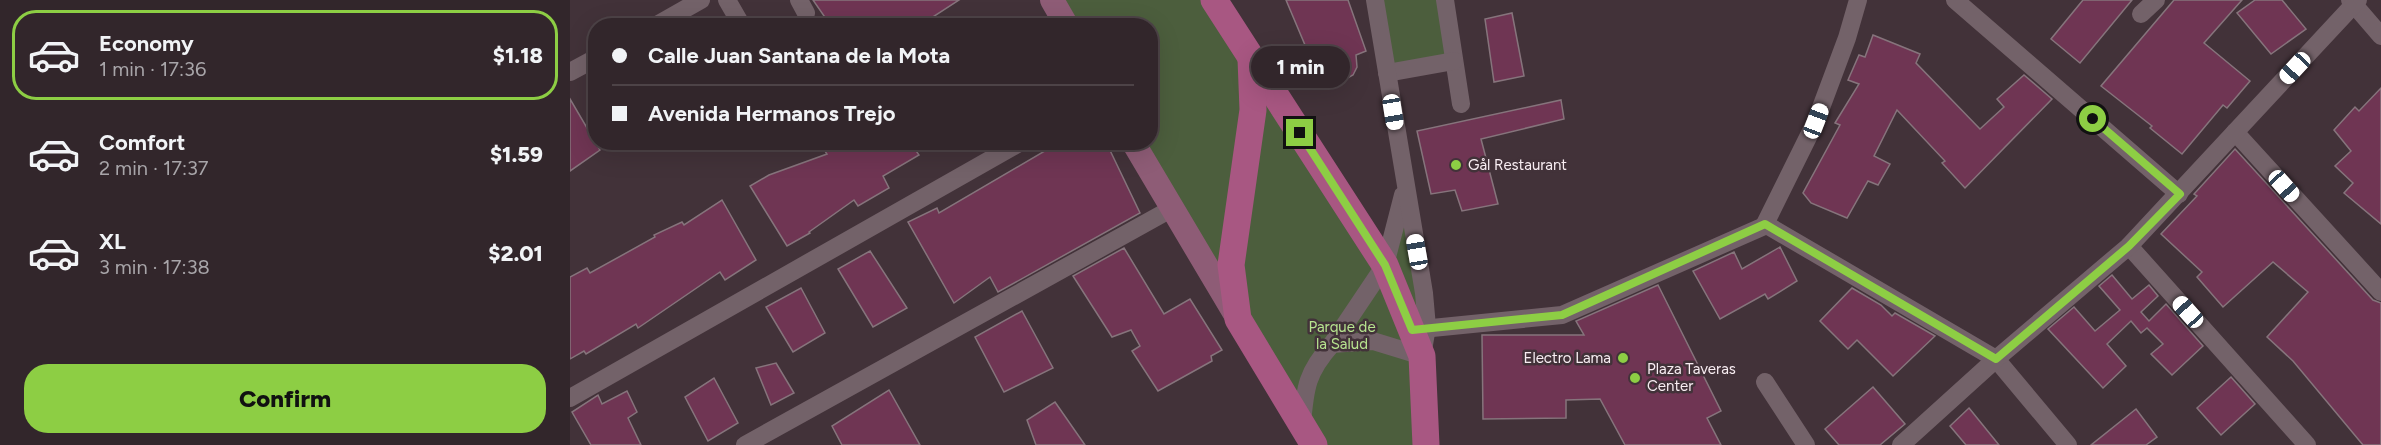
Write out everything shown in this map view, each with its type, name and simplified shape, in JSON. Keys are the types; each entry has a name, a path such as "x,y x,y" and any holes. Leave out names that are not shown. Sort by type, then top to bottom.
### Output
{"main road":[{"path":"1052,0 1062,18"},
{"path":"1214,0 1385,265 1420,328 1426,445"},
{"path":"1238,319 1231,265 1253,110 1251,57"},
{"path":"1138,150 1308,435"}],"street":[{"path":"669,18 701,0"},
{"path":"727,0 737,18"},
{"path":"1375,0 1424,293 1420,328 1562,315 1765,224 1816,121 1847,38 1858,0"},
{"path":"1445,0 1461,104"},
{"path":"1955,0 2180,194"},
{"path":"2141,14 2156,0"},
{"path":"1901,445 1996,359 2129,246 2180,194 2354,1 2381,36"},
{"path":"1387,73 1454,61"},
{"path":"570,72 588,62"},
{"path":"2235,132 2381,292"},
{"path":"570,398 1007,150"},
{"path":"1308,435 1305,388 1316,362 1332,344 1385,265 1403,196 1402,170"},
{"path":"745,445 1171,209"},
{"path":"1765,224 1996,359 2068,445"},
{"path":"2129,246 2307,445"},
{"path":"1332,344 1373,341 1422,356"},
{"path":"1765,382 1806,445"}],"green space":[{"name":"Parque de la Salud","path":"1053,0 1214,0 1385,265 1403,196 1424,293 1426,445 1314,445 1137,150 1158,150 1158,18 1063,18"},
{"path":"1375,0 1445,0 1455,65 1387,73"}],"building":[{"path":"813,0 959,0 931,18 825,18"},
{"path":"1286,0 1348,0 1366,51 1356,55 1357,67 1353,75 1342,81 1331,78 1325,68 1316,71"},
{"path":"2083,0 2132,0 2080,63 2051,39"},
{"path":"2174,0 2242,0 2204,43 2250,81 2227,108 2223,105 2182,154 2150,128 2152,126 2101,86"},
{"path":"2255,0 2282,0 2306,29 2271,54 2237,13"},
{"path":"1512,13 1524,76 1494,82 1485,19"},
{"path":"1873,35 1920,54 1916,63 1980,129 2004,107 1997,99 2024,75 2052,99 1965,188 1942,163 1945,161 1897,110 1874,156 1890,164 1878,185 1868,181 1847,218 1811,203 1803,193 1840,125 1835,123 1859,84 1848,80 1859,55 1865,57"},
{"path":"2381,88 2381,224 2344,193 2353,183 2335,166 2351,151 2334,130 2355,107 2359,111"},
{"path":"570,99 588,130 588,150 600,150 570,171"},
{"name":"Gål Restaurant","path":"1561,100 1564,119 1481,139 1498,204 1462,211 1455,190 1431,194 1417,131"},
{"path":"2235,149 2373,300 2381,303 2381,445 2363,445 2293,361 2267,337 2308,292 2273,262 2223,307 2197,277 2202,272 2161,234 2197,196 2194,194"},
{"path":"824,150 916,150 919,155 883,176 889,188 858,206 854,200 810,233 787,246 750,186 769,175 827,154"},
{"path":"1046,150 1110,150 1140,213 998,292 990,277 954,303 908,222 937,208 939,213"},
{"path":"722,200 756,260 725,280 720,272 638,328 636,324 586,354 584,351 570,359 570,277 587,268 590,273 655,237 654,235 682,222 684,225"},
{"path":"1780,247 1797,281 1768,299 1765,294 1720,319 1693,271 1734,252 1742,269"},
{"path":"1124,248 1164,314 1190,299 1222,350 1211,356 1212,361 1158,391 1132,351 1140,346 1131,330 1112,337 1073,276"},
{"path":"870,251 907,308 873,327 838,269"},
{"path":"2112,275 2132,299 2149,285 2158,296 2141,312 2149,321 2166,304 2203,346 2172,375 2151,354 2163,344 2147,328 2141,333 2131,321 2107,344 2126,366 2103,388 2048,329 2074,307 2095,331 2120,310 2099,286"},
{"name":"Plaza Taveras Center","path":"1658,285 1721,411 1707,418 1721,445 1625,445 1600,399 1566,400 1566,418 1483,419 1482,335 1584,335 1576,321"},
{"path":"801,288 825,333 793,352 766,307"},
{"path":"1852,288 1881,305 1892,316 1895,313 1935,336 1893,376 1857,340 1848,349 1820,321"},
{"path":"1022,311 1053,368 1004,392 975,337"},
{"path":"776,363 794,393 771,405 756,368"},
{"path":"2231,377 2255,404 2221,435 2197,408"},
{"path":"714,378 738,423 708,441 685,397"},
{"path":"1873,387 1905,424 1880,445 1839,445 1825,429"},
{"path":"889,390 920,445 842,445 832,426"},
{"path":"627,391 637,412 628,418 641,445 591,445 572,412 598,395 602,404"},
{"path":"1055,402 1085,445 1036,445 1027,420"},
{"path":"1969,408 1999,445 1966,445 1950,426"},
{"path":"2136,409 2157,437 2146,445 2091,445"}],"place":[{"name":"Gål Restaurant","path":"1456,165"},
{"name":"Electro Lama","path":"1623,358"},
{"name":"Plaza Taveras Center","path":"1635,378"}],"route":[{"path":"1300,133 1385,265 1412,330 1562,315 1765,224 1996,359 2129,246 2180,194 2093,119"}]}
